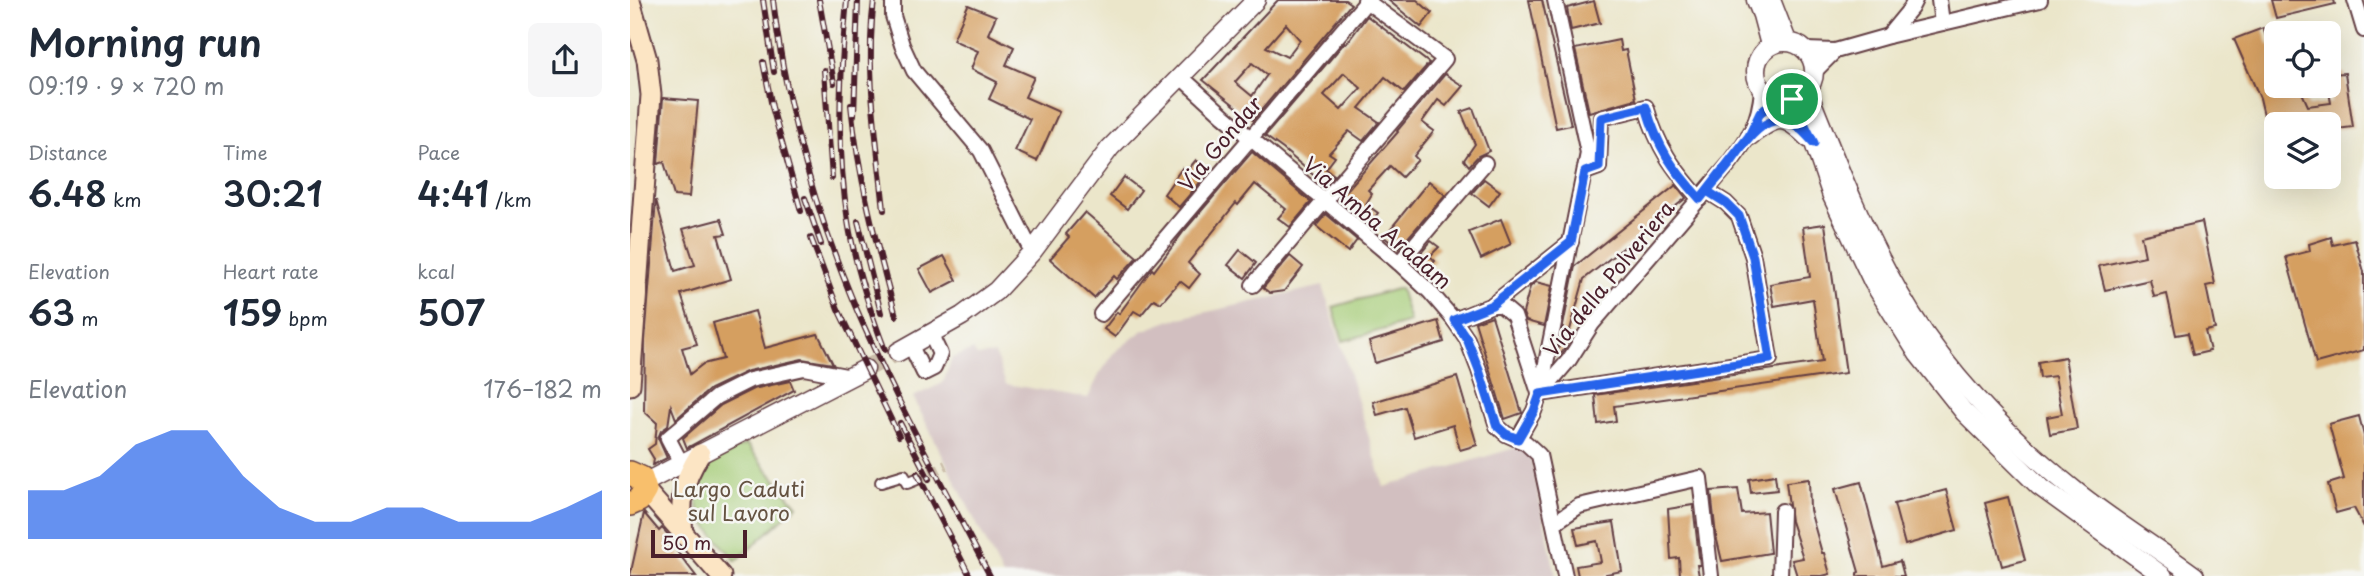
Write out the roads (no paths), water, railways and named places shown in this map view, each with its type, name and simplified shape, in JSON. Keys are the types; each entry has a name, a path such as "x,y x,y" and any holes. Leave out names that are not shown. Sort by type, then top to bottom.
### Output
{"main road":[{"path":"630,1 646,60 651,95 630,383"},
{"path":"683,535 682,495 688,472 699,454"},
{"path":"637,487 721,576"}],"street":[{"path":"894,0 893,16 914,71 981,151 1032,251"},
{"path":"931,335 940,354 934,368 924,373 905,349 962,316 996,291 1032,251 1110,148 1256,0"},
{"path":"1253,285 1445,59 1367,0"},
{"name":"Via Gondar","path":"1101,314 1367,0"},
{"path":"1540,394 1588,153 1555,0"},
{"path":"1756,0 1778,43"},
{"path":"1771,0 1778,43"},
{"path":"1805,50 1835,51 2039,0"},
{"path":"2355,0 2364,30"},
{"path":"1914,1 1917,16 1927,26"},
{"path":"1888,36 1914,1"},
{"path":"1938,1 1942,23"},
{"path":"1785,95 1813,80 1811,58 1794,43 1778,43 1762,51 1755,67 1758,83 1785,95 1814,143 1832,196 1872,282 1918,354 1964,412 2039,486 2163,576"},
{"path":"1814,72 1835,51"},
{"name":"Via Amba Aradam","path":"1180,76 1250,139 1399,263 1430,292 1454,320 1471,349 1497,426 1506,434 1526,443 1539,455 1565,576"},
{"path":"1785,95 1900,295 1950,367 1996,420 2040,461 2079,494 2195,576"},
{"name":"Via della Polveriera","path":"1518,439 1540,394 1569,360 1592,324 1704,195 1749,136 1760,113 1785,95"},
{"path":"1540,394 1770,359 1753,257 1739,216 1726,203 1704,195 1674,170 1655,137 1646,107 1601,118 1599,167 1585,172"},
{"path":"1749,136 1779,120 1798,126 1814,143"},
{"path":"1399,263 1485,163"},
{"path":"1454,320 1492,305 1571,242"},
{"path":"1492,305 1501,305 1514,316 1540,394"},
{"path":"681,463 668,438 716,397 750,380 804,368 858,373"},
{"path":"637,487 858,373"},
{"path":"881,482 904,475 907,483 917,479"},
{"path":"1554,523 1579,506 1700,478 1711,576"},
{"path":"1780,576 1782,511"}],"tunnel":[{"path":"865,369 898,352"},
{"path":"917,479 946,465"}],"railway":[{"path":"763,0 774,72"},
{"path":"773,0 785,76 802,151 837,260 866,332 900,403 990,576"},
{"path":"819,0 834,83"},
{"path":"847,0 840,110 844,194 859,271 885,350"},
{"path":"854,115 858,0"},
{"path":"874,0 871,79 884,210"},
{"path":"763,62 772,107 801,211"},
{"path":"824,70 832,178"},
{"path":"851,105 863,185 896,316"},
{"path":"805,198 821,244"},
{"path":"858,221 881,313"},
{"path":"811,238 838,309 899,436"},
{"path":"900,423 929,479"},
{"path":"917,473 970,576"}],"park label":[{"name":"Largo Caduti sul Lavoro","path":"739,500"}]}
